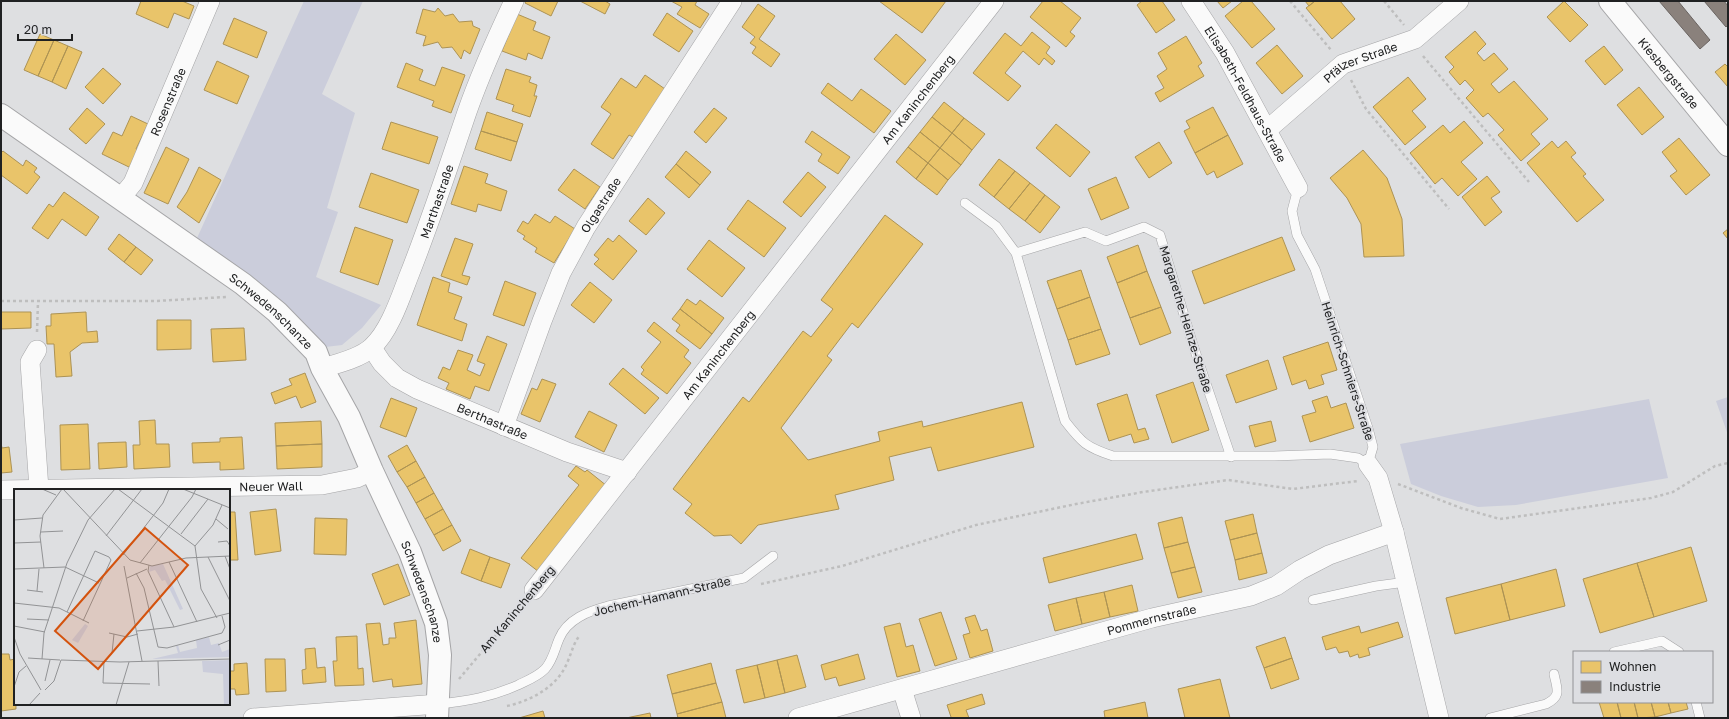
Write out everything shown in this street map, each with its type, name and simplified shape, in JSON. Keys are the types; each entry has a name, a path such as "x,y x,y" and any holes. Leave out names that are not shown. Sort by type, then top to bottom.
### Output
{"street":[{"name":"Rosenstraße","path":"120,199 133,183 210,1"},
{"name":"Marthastraße","path":"322,368 341,363 372,348 383,334 402,294 430,224 468,110 514,1"},
{"name":"Olgastraße","path":"504,426 558,280 586,227 732,1"},
{"name":"Am Kaninchenberg","path":"534,590 994,1"},
{"name":"Elisabeth-Feldhaus-Straße","path":"1191,1 1225,53 1298,188"},
{"name":"Pfälzer Straße","path":"1267,130 1343,64 1415,39 1460,1"},
{"name":"Kiesbergstraße","path":"1610,1 1728,145"},
{"name":"Schwedenschanze","path":"1,115 256,295 277,312 316,352 322,368 349,417 372,471 410,552 436,623 440,655 437,711"},
{"name":"Berthastraße","path":"372,348 382,363 397,378 417,389 567,452 627,472"},
{"path":"37,350 30,362 39,489"},
{"name":"Neuer Wall","path":"39,489 322,485 357,478 372,471"},
{"name":"Heinrich-Schniers-Straße","path":"1373,471 1394,532 1438,718"},
{"name":"Neuer Wall","path":"1,490 14,490"},
{"name":"Pommernstraße","path":"798,718 1152,618 1251,596 1276,586 1300,570 1329,555 1394,532"},
{"path":"902,689 912,718"},
{"path":"253,718 437,711"}],"lane":[{"name":"Heinrich-Schniers-Straße","path":"1298,188 1292,211 1296,229 1316,269 1368,428 1373,448 1373,471"},
{"path":"965,203 996,226 1016,253 1065,421 1079,440 1095,450 1113,456 1232,457 1330,454 1358,458 1373,471"},
{"name":"Margarethe-Heinze-Straße","path":"1016,253 1085,232 1106,241 1144,227 1160,235 1193,346 1232,457"},
{"name":"Jochem-Hamann-Straße","path":"437,711 502,692 536,677 552,660 564,630 573,621 586,614 608,606 744,578 773,556"},
{"path":"1313,600 1376,586 1406,582"},
{"path":"1618,651 1662,641 1677,651"},
{"path":"1490,718 1546,704 1552,701 1556,697 1558,691 1554,674"},
{"path":"1696,703 1700,718"}],"path":[{"path":"1290,1 1343,64 1366,109 1449,209"},
{"path":"1384,1 1415,39 1419,52 1529,182"},
{"path":"1,301 156,301 256,295"},
{"path":"37,350 38,302"},
{"path":"760,584 842,566 976,525 1142,492 1228,480 1293,489 1373,471 1410,488 1461,508 1500,519 1651,498 1673,492 1715,466 1728,463"},
{"name":"Am Kaninchenberg","path":"437,711 534,590"},
{"path":"500,707 514,704 543,691 558,679 567,663 574,643 583,632"}],"shaded area":[{"path":"304,1 363,1 322,94 355,113 327,208 338,212 316,277 381,305 362,328 342,345 325,347 193,247"},
{"path":"1728,397 1728,435 1716,401"},
{"path":"1649,399 1668,478 1516,505 1478,507 1441,496 1411,484 1400,444"}],"building: Wohnen":[{"path":"141,1 182,1 194,6 189,19 174,13 168,28 136,14"},
{"path":"526,1 558,1 551,16 525,3"},
{"path":"580,1 605,1 610,4 605,14"},
{"path":"671,1 697,1 695,5 709,14 700,28 677,14 682,7"},
{"path":"879,1 946,1 922,33"},
{"path":"1043,1 1060,1 1081,18 1070,32 1075,36 1066,47 1030,17"},
{"path":"1142,1 1162,1 1175,20 1156,33 1137,5"},
{"path":"1217,1 1232,1 1223,8"},
{"path":"1243,1 1251,1 1275,29 1252,48 1225,16"},
{"path":"1305,1 1315,1 1309,6"},
{"path":"1315,1 1340,1 1355,19 1332,39 1306,8"},
{"path":"1564,1 1588,25 1570,42 1547,17"},
{"path":"758,4 775,16 759,39 780,54 771,67 752,53 756,47 750,43 755,37 742,27"},
{"path":"438,8 445,16 453,14 459,22 472,21 473,26 480,29 470,54 464,50 461,59 452,47 442,48 438,42 423,46 426,36 416,33 423,9 435,12"},
{"path":"667,13 693,31 679,52 653,35"},
{"path":"517,14 536,22 533,30 550,37 542,59 528,53 526,60 502,51"},
{"path":"234,18 267,32 257,58 223,44"},
{"path":"1475,31 1486,44 1477,53 1484,61 1494,53 1508,69 1491,84 1499,93 1514,81 1548,119 1531,134 1540,144 1521,161 1498,135 1504,130 1488,113 1483,117 1466,98 1474,90 1465,80 1460,85 1449,72 1454,67 1445,57"},
{"path":"1032,32 1050,47 1046,53 1055,61 1052,65 1044,58 1039,65 1023,51 1005,73 1021,86 1008,101 973,73 1005,33 1021,46"},
{"path":"40,34 54,40 38,76 24,70"},
{"path":"896,34 926,60 905,85 874,59"},
{"path":"1186,36 1202,63 1198,66 1204,76 1160,102 1155,93 1164,88 1157,76 1167,69 1158,53"},
{"path":"54,40 68,46 52,82 38,76"},
{"path":"1277,45 1303,76 1282,94 1256,63"},
{"path":"68,46 82,52 66,89 52,82"},
{"path":"1604,46 1623,70 1605,85 1585,61"},
{"path":"217,61 249,76 237,104 204,90"},
{"path":"406,63 423,70 419,80 435,86 442,67 465,75 451,113 432,106 434,101 397,87"},
{"path":"1725,64 1728,67 1728,87 1715,72"},
{"path":"103,68 121,84 103,104 85,87"},
{"path":"506,69 531,77 529,82 537,85 534,96 537,96 530,117 512,111 514,105 496,99"},
{"path":"645,75 665,89 633,137 629,135 613,159 591,144 611,114 601,107 621,78 636,88"},
{"path":"1408,77 1426,99 1412,111 1426,127 1405,145 1373,107"},
{"path":"828,83 852,101 861,89 891,111 874,133 821,93"},
{"path":"1639,87 1664,117 1642,135 1617,105"},
{"path":"944,102 964,118 952,133 932,117"},
{"path":"1213,107 1228,135 1195,153 1184,131 1190,128 1186,121"},
{"path":"87,108 105,124 86,144 69,129"},
{"path":"714,108 727,118 706,143 694,132"},
{"path":"487,112 523,124 517,142 481,131"},
{"path":"131,116 148,124 136,149 139,150 131,168 102,154 113,132 122,136"},
{"path":"932,117 952,133 940,148 920,132"},
{"path":"964,118 985,134 972,150 952,133"},
{"path":"1464,121 1483,143 1461,162 1477,179 1458,196 1442,178 1435,184 1410,153 1443,125 1450,133"},
{"path":"391,122 438,137 429,164 382,149"},
{"path":"1056,124 1090,152 1070,177 1036,148"},
{"path":"481,131 517,142 511,161 475,149"},
{"path":"812,131 850,157 838,174 818,161 822,154 805,142"},
{"path":"920,132 940,148 928,163 908,147"},
{"path":"952,133 972,150 961,165 940,148"},
{"path":"1228,135 1243,164 1217,178 1214,171 1207,175 1195,153"},
{"path":"1679,138 1710,175 1686,195 1670,176 1677,171 1662,152"},
{"path":"1552,141 1558,148 1566,141 1576,153 1571,157 1586,174 1583,176 1604,200 1577,222 1527,163"},
{"path":"1159,142 1172,163 1149,178 1135,157"},
{"path":"166,147 189,159 168,204 144,193"},
{"path":"908,147 928,163 916,179 896,162"},
{"path":"940,148 961,165 948,180 928,163"},
{"path":"1363,150 1387,178 1402,219 1404,256 1364,257 1361,224 1347,198 1330,178"},
{"path":"3,151 23,166 26,160 37,168 34,172 40,177 27,194 1,175 1,153"},
{"path":"686,151 711,172 700,185 676,164"},
{"path":"999,159 1015,171 994,197 979,185"},
{"path":"928,163 948,180 937,195 916,179"},
{"path":"676,164 700,185 689,198 665,177"},
{"path":"464,166 488,174 485,183 507,191 501,211 478,204 476,212 451,204"},
{"path":"199,167 221,180 199,223 177,207 187,192"},
{"path":"574,169 600,187 585,209 558,190"},
{"path":"1015,171 1030,183 1009,209 994,197"},
{"path":"808,172 826,187 801,217 783,202"},
{"path":"371,173 419,190 407,223 359,207"},
{"path":"1487,176 1500,192 1491,198 1502,212 1485,226 1462,197"},
{"path":"1116,177 1129,208 1101,220 1088,189"},
{"path":"1030,183 1045,195 1025,221 1009,209"},
{"path":"64,192 99,217 86,236 62,219 48,239 32,228 49,204 53,207"},
{"path":"1045,195 1060,207 1040,233 1025,221"},
{"path":"648,198 665,213 646,235 629,221"},
{"path":"748,200 786,228 764,257 727,229"},
{"path":"535,214 550,223 555,216 575,229 554,263 535,252 537,248 523,239 525,236 517,231 523,221 528,224"},
{"path":"885,215 923,244 858,328 852,323 827,356 832,360 781,428 808,460 880,441 878,432 922,421 923,427 1022,402 1034,447 938,471 931,447 889,457 894,480 835,495 839,509 758,525 741,544 731,535 714,536 685,513 692,504 673,489 743,397 749,402 803,331 811,337 833,309 821,300"},
{"path":"355,227 393,240 378,285 340,272"},
{"path":"1728,229 1728,239 1723,233"},
{"path":"119,234 136,247 124,262 108,249"},
{"path":"619,235 637,251 613,280 594,264 599,259 594,255 608,238 613,242"},
{"path":"1282,237 1295,270 1204,304 1192,271"},
{"path":"455,238 473,244 462,275 470,277 467,285 441,276"},
{"path":"709,240 745,268 722,297 687,269"},
{"path":"1138,245 1147,271 1117,283 1107,257"},
{"path":"136,247 153,260 141,275 124,262"},
{"path":"1081,270 1090,297 1057,309 1047,281"},
{"path":"1147,271 1161,307 1130,318 1117,283"},
{"path":"433,277 450,283 448,292 462,297 454,319 467,324 462,341 417,325"},
{"path":"505,281 536,293 524,326 493,315"},
{"path":"590,282 612,300 594,323 571,305"},
{"path":"1090,297 1101,329 1068,340 1057,309"},
{"path":"687,299 696,305 700,300 724,318 712,334 680,309"},
{"path":"1161,307 1171,333 1140,345 1130,318"},
{"path":"680,309 712,334 700,349 676,331 680,325 672,319"},
{"path":"1,312 31,312 31,328 1,329"},
{"path":"86,312 87,332 97,331 98,342 82,343 70,352 72,376 56,377 54,344 47,344 46,326 51,326 51,314"},
{"path":"157,320 191,320 191,349 157,350"},
{"path":"654,322 689,350 684,357 691,363 667,394 641,374 644,370 641,367 661,342 647,331"},
{"path":"244,328 246,360 213,362 211,329"},
{"path":"1101,329 1110,354 1076,365 1068,340"},
{"path":"487,336 507,344 489,391 475,386 470,399 446,389 449,383 438,378 443,367 450,370 458,350 473,355 467,370 480,376 485,364 477,361"},
{"path":"1328,342 1337,370 1321,375 1324,384 1309,389 1306,380 1292,385 1283,357"},
{"path":"1268,360 1277,389 1236,403 1226,375"},
{"path":"623,368 659,398 645,414 609,384"},
{"path":"305,373 316,402 301,408 296,396 275,404 271,393 292,385 289,379"},
{"path":"542,379 556,384 540,422 521,414 532,388 537,390"},
{"path":"1193,382 1209,430 1172,443 1156,395"},
{"path":"1127,394 1138,430 1145,428 1149,439 1134,443 1131,434 1109,441 1097,404"},
{"path":"1327,396 1331,408 1346,403 1354,428 1310,442 1302,416 1316,412 1312,401"},
{"path":"391,398 417,408 406,437 380,427"},
{"path":"589,411 617,425 604,452 575,437"},
{"path":"155,420 156,444 169,444 170,467 134,469 133,445 140,445 139,421"},
{"path":"321,421 322,444 276,446 275,423"},
{"path":"1271,421 1276,441 1255,447 1249,426"},
{"path":"88,424 90,469 61,470 60,425"},
{"path":"242,437 244,469 220,470 220,462 193,463 192,443 220,442 220,438"},
{"path":"126,442 127,467 99,469 98,443"},
{"path":"1,443 2,448 9,447 12,472 1,473"},
{"path":"322,444 322,467 277,469 276,446"},
{"path":"407,445 416,461 397,472 388,456"},
{"path":"416,461 425,477 407,487 397,472"},
{"path":"576,466 585,472 587,470 607,486 539,572 521,558 579,485 568,476"},
{"path":"425,477 434,493 416,503 407,487"},
{"path":"434,493 443,509 425,519 416,503"},
{"path":"276,509 281,551 255,555 250,512"},
{"path":"443,509 452,525 434,535 425,519"},
{"path":"230,512 235,512 238,560 230,560"},
{"path":"1253,514 1257,533 1230,540 1225,521"},
{"path":"1182,517 1188,542 1164,548 1158,523"},
{"path":"315,518 347,519 346,555 314,554"},
{"path":"452,525 461,541 443,551 434,535"},
{"path":"1257,533 1262,553 1235,560 1230,540"},
{"path":"1136,534 1143,559 1049,583 1043,558"},
{"path":"1188,542 1195,567 1171,573 1164,548"},
{"path":"1691,547 1707,601 1654,617 1637,563"},
{"path":"470,549 490,557 481,581 461,573"},
{"path":"1262,553 1267,573 1239,580 1235,560"},
{"path":"490,557 510,564 501,588 481,581"},
{"path":"1637,563 1654,617 1600,633 1583,579"},
{"path":"398,564 410,595 384,605 372,574"},
{"path":"1195,567 1202,592 1178,598 1171,573"},
{"path":"1556,569 1565,606 1510,620 1501,584"},
{"path":"1501,584 1510,620 1455,634 1446,598"},
{"path":"1132,585 1138,611 1110,617 1104,592"},
{"path":"1104,592 1110,617 1082,624 1076,598"},
{"path":"1076,598 1082,624 1055,631 1048,605"},
{"path":"941,612 957,659 935,666 919,619"},
{"path":"975,615 981,631 987,629 993,651 970,658 963,635 970,633 965,618"},
{"path":"416,620 422,684 393,687 392,679 373,682 366,624 380,623 383,645 389,644 389,638 396,638 394,623"},
{"path":"1398,622 1403,637 1368,648 1370,655 1359,658 1358,654 1350,657 1348,651 1339,653 1336,647 1326,650 1322,637 1359,626 1361,633"},
{"path":"900,623 906,647 913,645 920,671 897,677 884,627"},
{"path":"357,636 358,669 363,668 364,685 335,686 333,661 337,661 336,637"},
{"path":"1285,637 1292,658 1264,668 1256,647"},
{"path":"315,648 317,668 325,667 326,682 303,684 302,670 306,669 305,649"},
{"path":"1,654 9,654 10,660 14,659 14,705 16,705 16,709 1,711"},
{"path":"858,654 865,679 839,686 836,677 825,680 821,665"},
{"path":"797,655 806,687 785,693 777,660"},
{"path":"1292,658 1299,679 1271,689 1264,668"},
{"path":"265,659 285,659 286,691 266,692"},
{"path":"777,660 785,693 765,698 757,665"},
{"path":"247,663 249,694 236,695 235,689 230,689 230,671 234,671 234,664"},
{"path":"711,663 716,683 672,694 667,675"},
{"path":"757,665 765,698 744,703 736,670"},
{"path":"1220,679 1230,718 1185,718 1178,689"},
{"path":"716,683 722,702 677,714 672,694"},
{"path":"982,694 985,704 966,710 969,718 950,718 947,705"},
{"path":"722,702 726,718 678,718 677,714"},
{"path":"1145,702 1148,718 1105,718 1104,711"},
{"path":"1599,703 1617,703 1621,718 1604,718"},
{"path":"1617,703 1634,703 1638,718 1621,718"},
{"path":"1634,703 1651,703 1655,717 1638,718"},
{"path":"1651,703 1668,703 1671,713 1655,717"},
{"path":"1668,703 1686,703 1688,709 1671,713"},
{"path":"543,711 545,718 519,718"},
{"path":"650,713 651,718 626,718"}],"building: Industrie":[{"path":"1659,1 1678,1 1710,40 1700,49"},
{"path":"1704,1 1724,1 1728,6 1728,25 1726,27"}]}
